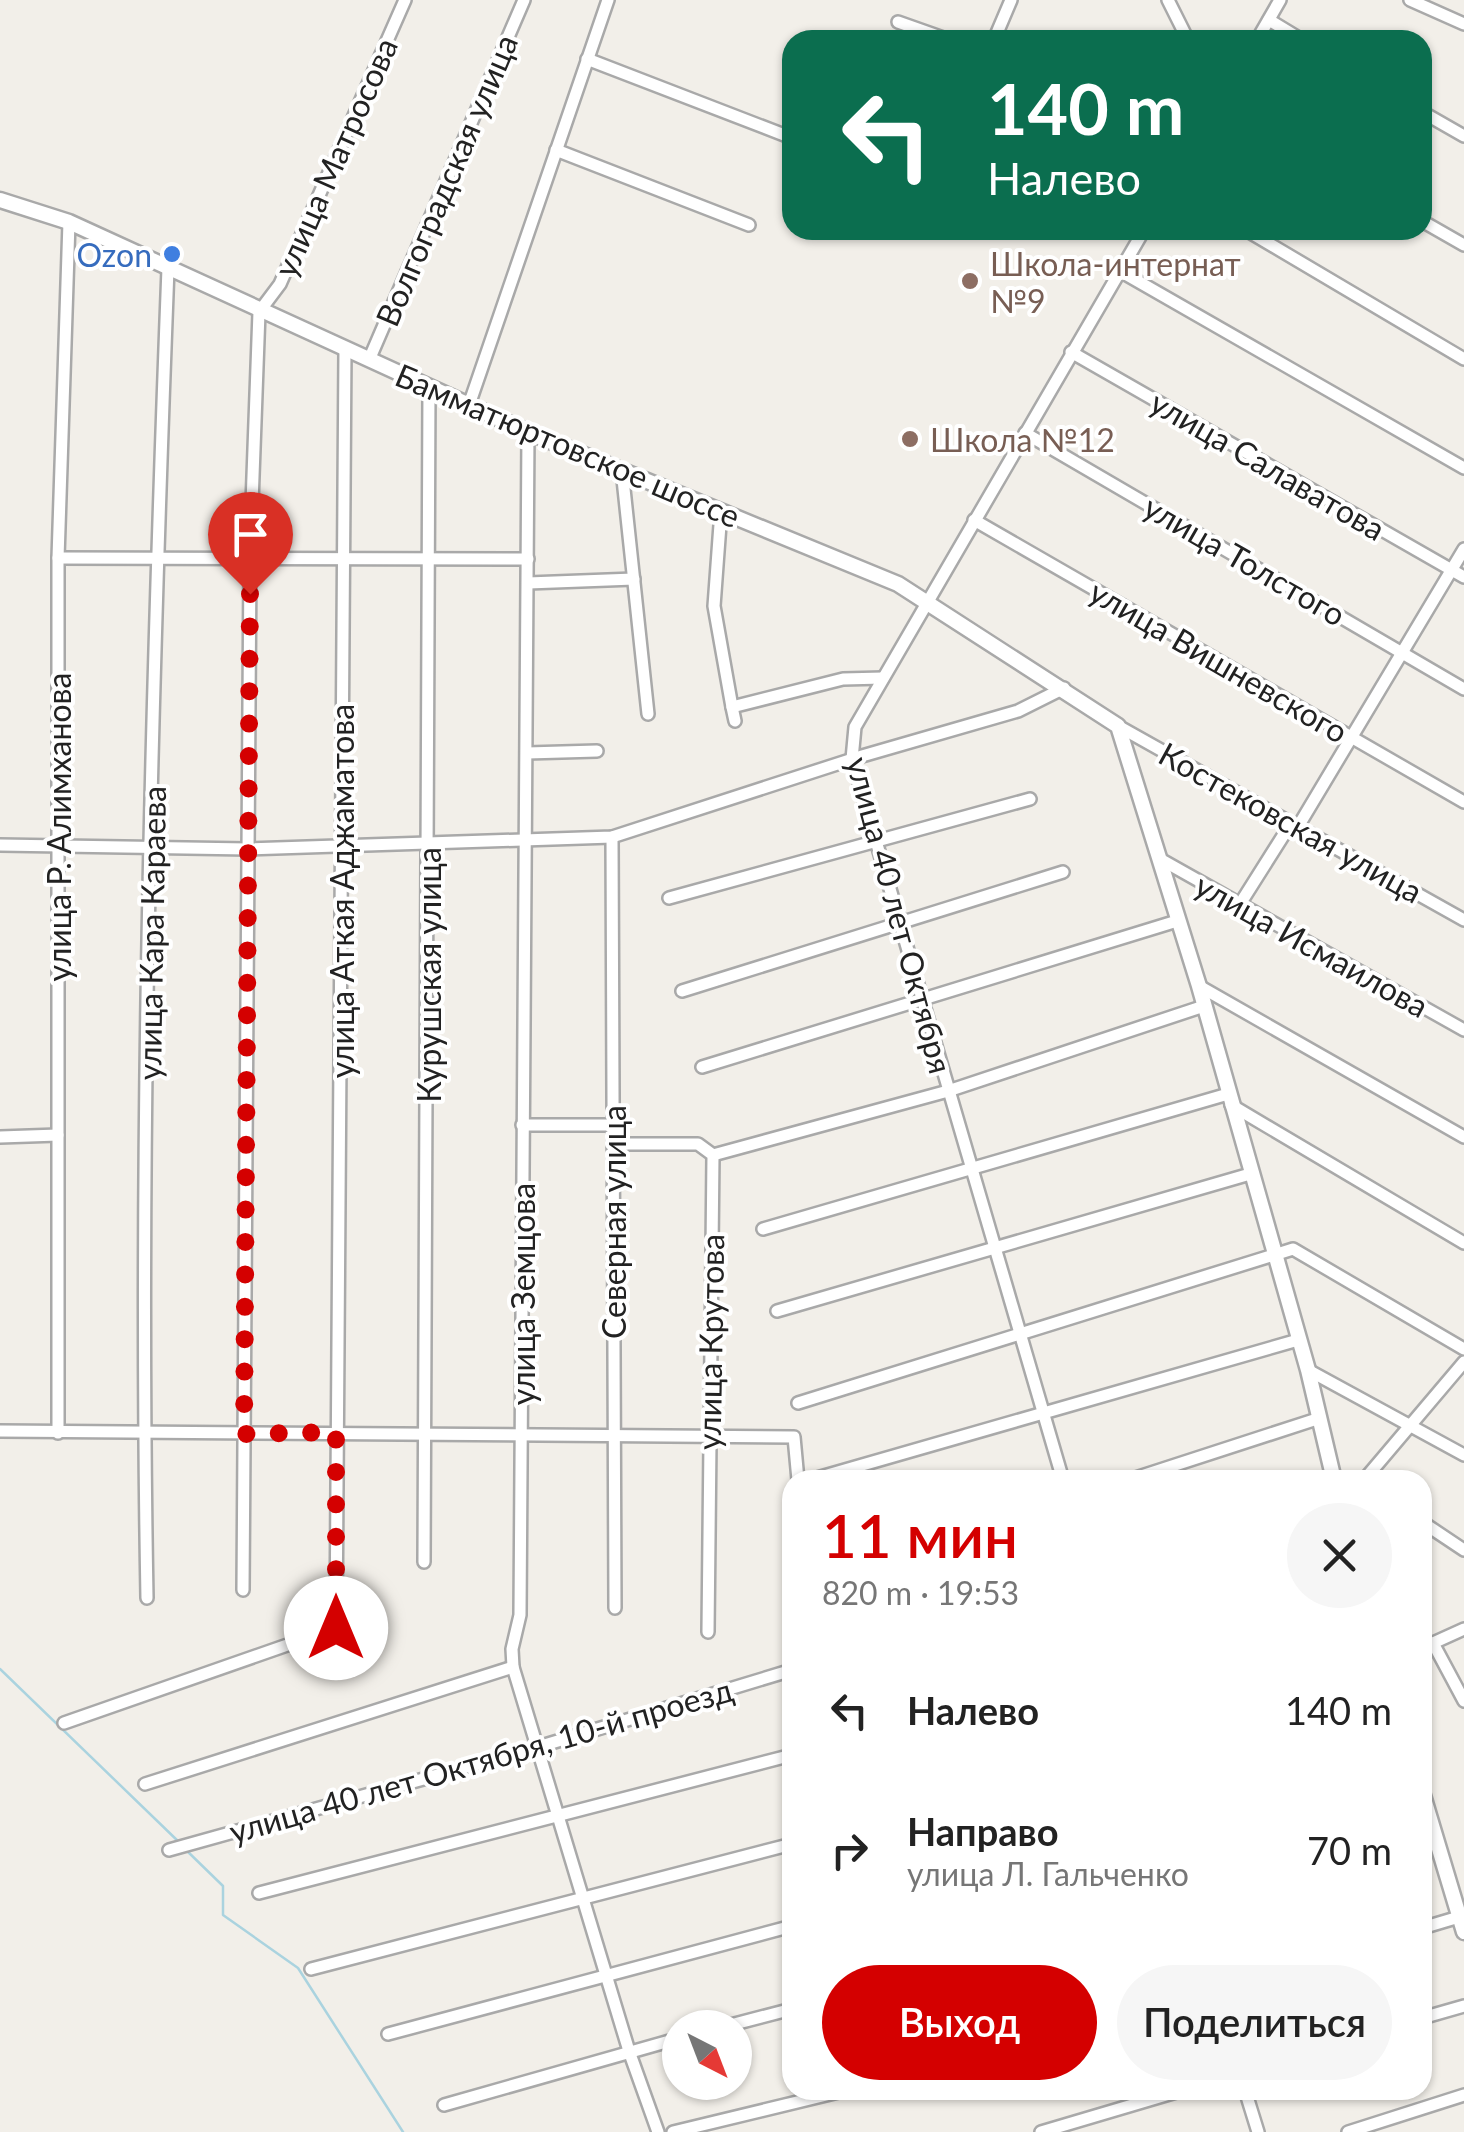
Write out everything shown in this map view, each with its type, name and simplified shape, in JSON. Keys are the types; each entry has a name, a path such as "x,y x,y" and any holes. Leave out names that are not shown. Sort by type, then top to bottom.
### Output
{"street":[{"name":"улица Матросова","path":"260,312 280,284 405,0"},
{"name":"Волгоградская улица","path":"369,360 524,0"},
{"path":"469,405 608,0"},
{"path":"998,30 1011,0"},
{"path":"1168,0 1183,30"},
{"path":"1263,30 1280,0"},
{"path":"1410,0 1464,24"},
{"path":"1269,20 1286,30"},
{"path":"898,22 921,30"},
{"path":"588,60 782,134"},
{"path":"1432,118 1464,136"},
{"path":"556,150 749,226"},
{"name":"Бамматюртовское шоссе","path":"0,200 69,222 528,432 898,584 1118,726"},
{"name":"улица Р. Алимханова","path":"58,1433 58,558 69,222"},
{"path":"1432,227 1464,246"},
{"name":"улица 40 лет Октября","path":"1061,1470 852,759 855,728 1138,240"},
{"path":"1263,240 1464,360"},
{"name":"улица Кара Караева","path":"147,1598 144,1433 152,848 168,268"},
{"path":"1120,271 1464,468"},
{"path":"244,1590 250,558 260,312"},
{"name":"улица Аткая Аджаматова","path":"64,1723 336,1628 345,350"},
{"name":"улица Салаватова","path":"1071,352 1464,577"},
{"name":"Курушская улица","path":"424,1562 429,387"},
{"name":"улица Земцова","path":"528,432 520,1615 512,1649 513,1667 654,2131"},
{"name":"улица Толстого","path":"1025,433 1464,689"},
{"path":"622,470 648,714"},
{"path":"720,511 714,606 736,721"},
{"name":"улица Вишневского","path":"974,520 1464,802"},
{"path":"1240,904 1288,828 1299,825 1464,549"},
{"path":"58,558 528,560"},
{"path":"528,583 634,579"},
{"path":"732,707 843,679 883,678"},
{"path":"0,845 248,849 612,837 852,759 1018,711 1064,688"},
{"path":"1118,726 1204,1006 1308,1370 1332,1470"},
{"name":"Костековская улица","path":"1118,726 1464,920"},
{"path":"528,753 597,752"},
{"path":"669,898 875,838 1030,799"},
{"name":"Северная улица","path":"612,837 615,1608"},
{"name":"улица Исмаилова","path":"1160,860 1464,1030"},
{"path":"682,991 1063,872"},
{"path":"702,1067 1178,922"},
{"path":"1198,986 1464,1137"},
{"path":"613,1144 698,1144 713,1155 948,1092 1204,1006"},
{"path":"763,1229 1230,1100 1464,1244"},
{"path":"522,1124 612,1125"},
{"path":"0,1137 58,1135"},
{"name":"улица Крутова","path":"708,1632 713,1155"},
{"path":"777,1311 1250,1174"},
{"path":"798,1403 1293,1249 1464,1349"},
{"path":"844,1470 1298,1340"},
{"path":"1372,1470 1464,1362"},
{"path":"1308,1370 1464,1455"},
{"path":"1160,1470 1320,1418"},
{"path":"0,1431 794,1436 797,1470"},
{"path":"1432,1529 1464,1550"},
{"path":"1432,1644 1464,1630"},
{"path":"1432,1652 1464,1701"},
{"path":"145,1784 513,1667"},
{"name":"улица 40 лет Октября, 10-й проезд","path":"169,1850 538,1748 782,1673"},
{"path":"259,1894 782,1757"},
{"path":"1432,1844 1462,1925 1432,1927"},
{"path":"310,1969 584,1894 782,1846"},
{"path":"388,2034 782,1929"},
{"path":"1432,2015 1464,2006"},
{"path":"752,2019 782,2012"},
{"path":"444,2106 662,2042"},
{"path":"1348,2132 1464,2095"},
{"path":"672,2132 805,2100"},
{"path":"1041,2132 1149,2100"},
{"path":"1249,2100 1258,2132"}],"waterway":[{"path":"0,1669 180,1843"},
{"path":"185,1849 223,1886 223,1915 298,1968 403,2132"}],"place":[{"name":"Ozon","path":"172,254"},
{"name":"Школа-интернат №9","path":"970,281"},
{"name":"Школа №12","path":"910,439"}],"route":[{"path":"250,594 244,1434 336,1432 336,1628"}]}
